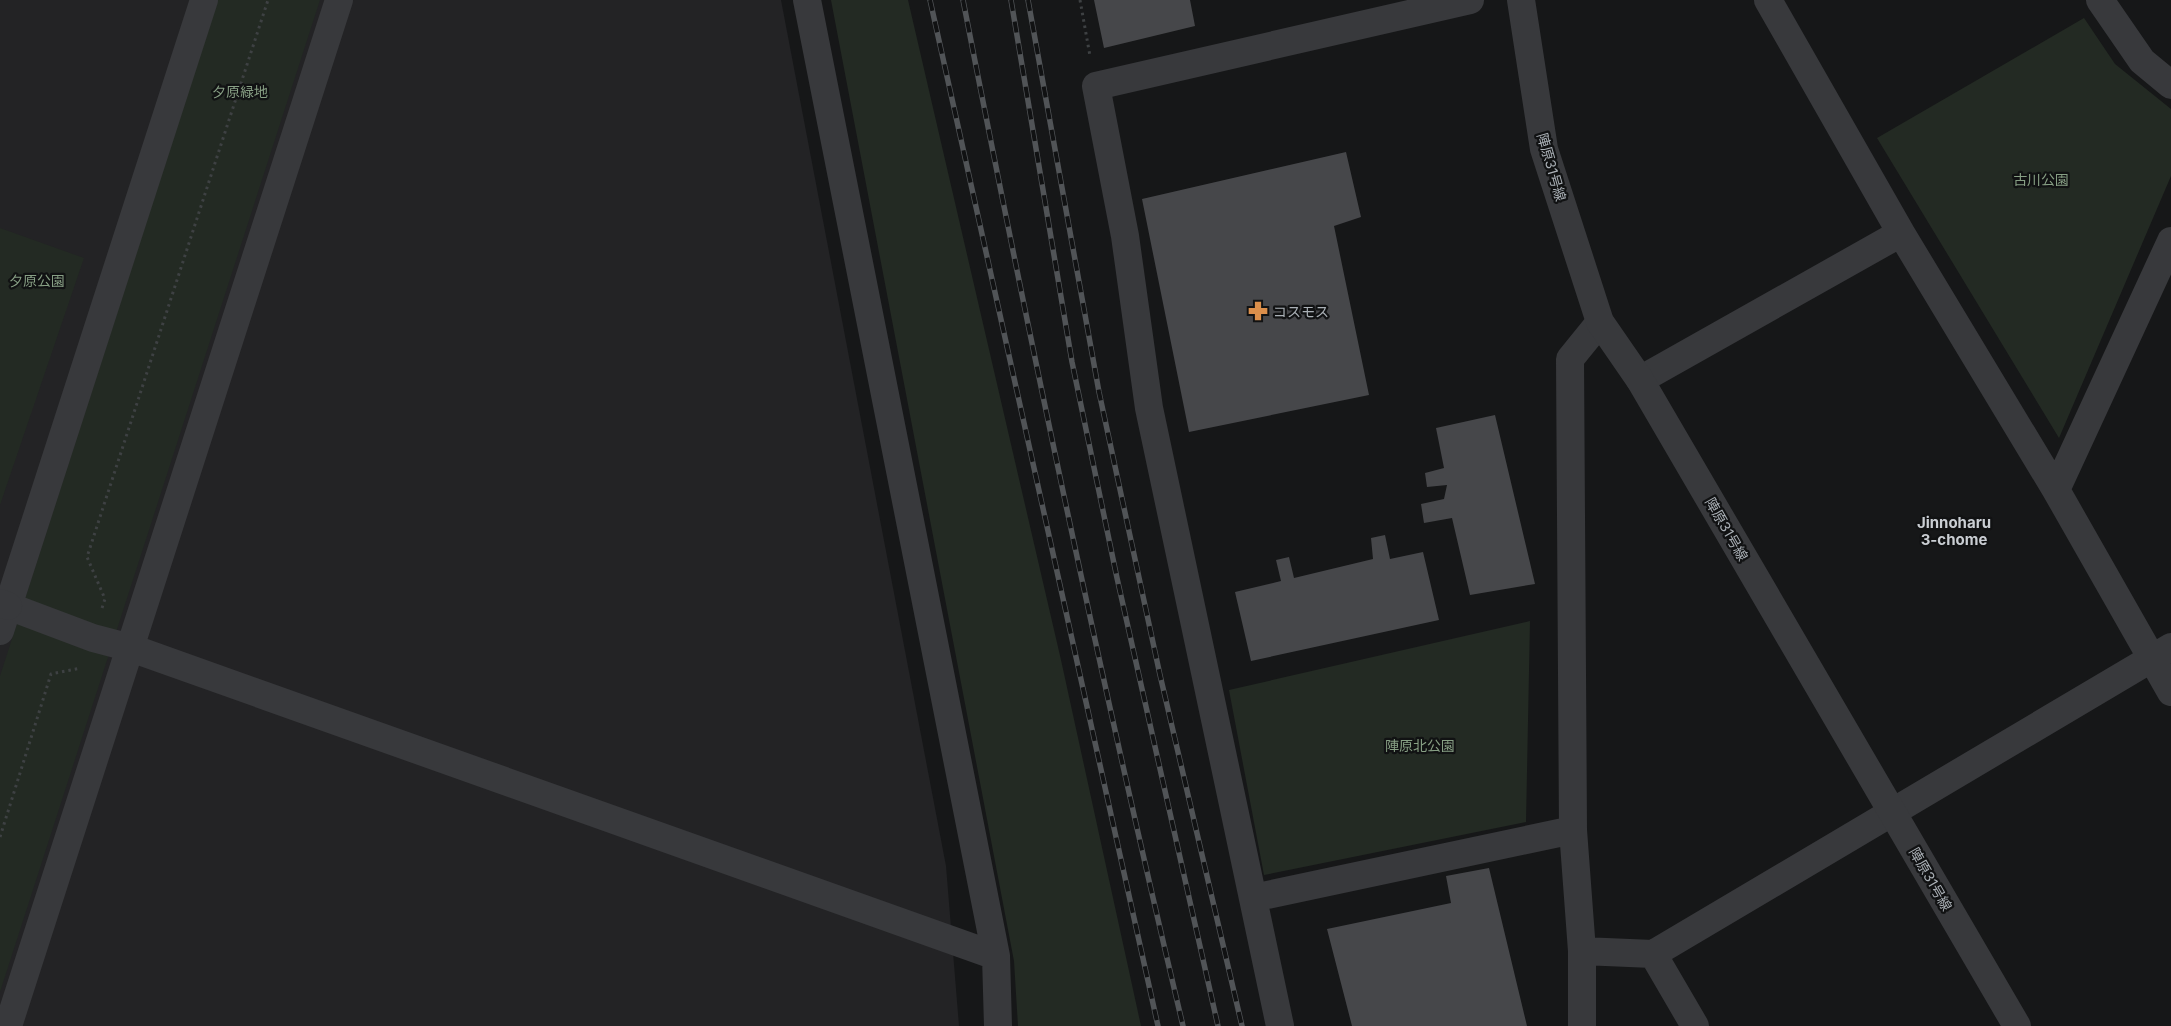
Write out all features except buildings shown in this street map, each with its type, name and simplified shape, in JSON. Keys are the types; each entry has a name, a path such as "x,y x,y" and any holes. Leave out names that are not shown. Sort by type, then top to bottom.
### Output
{"street":[{"path":"204,0 3,613 130,648 996,956"},
{"path":"8,1026 339,0"},
{"path":"808,0 996,956 998,1026"},
{"path":"1280,1026 1149,408 1125,236 1096,86 1470,0"},
{"name":"陣原31号線","path":"1521,0 1544,150 1600,322 1640,380 2017,1026"},
{"path":"1768,0 1901,233 2056,490 2161,653 2171,692"},
{"path":"2100,0 2142,61 2171,85"},
{"path":"1640,380 1901,233"},
{"path":"2056,490 2171,241"},
{"path":"1582,1026 1582,951 1574,830 1570,359 1600,322"},
{"path":"1582,951 1653,954 2161,653"},
{"path":"1252,898 1574,830"},
{"path":"1653,954 1695,1026"}],"path":[{"path":"0,837 51,674 86,667 105,598 87,557 268,0"},
{"path":"1080,0 1096,86"}],"shaded area":[{"path":"0,0 781,0 946,866 959,1026 0,1026"}],"green space":[{"name":"夕原緑地","path":"218,0 320,0 0,992 0,676"},
{"path":"831,0 908,0 1061,660 1141,1026 1018,1026 1014,961"},
{"name":"古川公園","path":"2084,18 2115,64 2171,109 2171,176 2059,438 1877,138"},
{"name":"夕原公園","path":"0,228 84,258 0,505"},
{"name":"陣原北公園","path":"1530,621 1526,822 1264,875 1229,690"}],"railway":[{"path":"930,0 1158,1026"},
{"path":"963,0 1068,514 1183,1026"},
{"path":"1011,0 1072,362 1117,578 1218,1026"},
{"path":"1028,0 1099,392 1160,675 1242,1026"}],"place":[{"name":"コスモス","path":"1258,311"}],"district":[{"name":"Jinnoharu 3-chome","path":"1954,530"}]}
